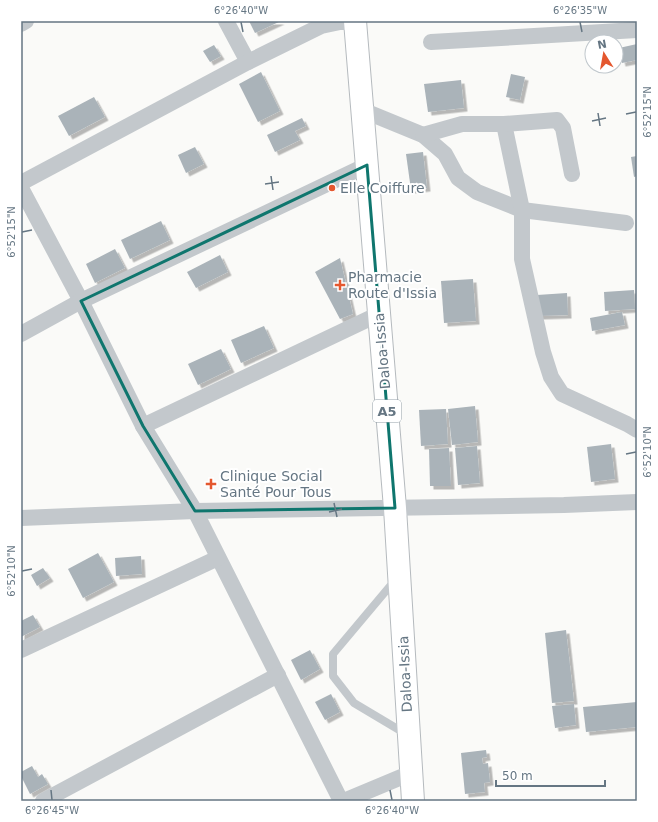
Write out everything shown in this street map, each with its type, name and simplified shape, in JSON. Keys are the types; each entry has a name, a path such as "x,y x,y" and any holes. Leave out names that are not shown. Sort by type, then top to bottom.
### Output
{"main road":[{"name":"Daloa-Issia","path":"355,22 395,508 413,801"}],"street":[{"path":"21,24 26,21"},
{"path":"226,21 248,62"},
{"path":"21,183 248,62 321,26 340,22 355,22"},
{"path":"431,42 637,30"},
{"path":"362,110 423,135 445,154 458,178 477,192 522,210 626,223"},
{"path":"423,135 462,124 504,124 557,120 563,128 572,174"},
{"path":"504,124 522,210 522,259 543,352 551,377 562,394 637,430"},
{"path":"21,334 81,301 366,165"},
{"path":"21,188 81,301 143,426 195,511 341,801"},
{"path":"143,426 379,314"},
{"path":"21,518 195,511 556,506 637,502"},
{"path":"21,650 218,558"},
{"path":"43,801 278,675"},
{"path":"344,801 411,773"}],"lane":[{"path":"399,576 354,627 333,654 333,676 354,703 408,735"}],"highlighted area":[{"path":"367,165 395,508 195,511 143,426 81,301"}],"building":[{"path":"249,21 281,21 255,33"},
{"path":"637,44 637,60 624,63 624,47"},
{"path":"214,45 221,56 210,62 203,51"},
{"path":"261,72 280,111 258,122 239,84"},
{"path":"511,74 525,77 520,100 506,97"},
{"path":"461,80 464,108 428,112 424,84"},
{"path":"94,97 105,117 69,136 58,116"},
{"path":"302,118 306,126 295,131 300,140 275,152 267,135"},
{"path":"195,147 204,164 186,173 178,155"},
{"path":"423,152 427,188 411,190 406,154"},
{"path":"637,156 637,176 634,177 631,157"},
{"path":"161,221 170,240 130,259 121,240"},
{"path":"115,249 125,268 95,283 86,264"},
{"path":"220,255 228,272 196,288 187,272"},
{"path":"340,258 353,314 340,319 315,272"},
{"path":"473,279 476,321 444,323 441,281"},
{"path":"634,290 635,309 605,311 604,292"},
{"path":"567,293 568,315 538,316 537,295"},
{"path":"622,312 625,325 592,331 590,318"},
{"path":"264,326 274,348 241,363 231,340"},
{"path":"221,349 231,369 198,385 188,364"},
{"path":"475,406 478,442 452,445 448,409"},
{"path":"446,409 448,444 421,446 419,410"},
{"path":"611,444 615,479 591,482 587,447"},
{"path":"477,446 480,483 458,485 455,448"},
{"path":"449,448 451,486 430,486 429,449"},
{"path":"98,553 114,582 83,598 68,569"},
{"path":"141,556 142,574 116,576 115,558"},
{"path":"43,568 50,578 37,586 31,575"},
{"path":"33,615 40,627 21,637 21,621"},
{"path":"566,630 574,701 552,703 545,633"},
{"path":"310,650 320,669 301,680 291,660"},
{"path":"331,694 340,712 325,720 315,702"},
{"path":"637,702 637,727 586,732 583,707"},
{"path":"574,704 576,725 555,728 552,706"},
{"path":"486,750 487,757 482,758 483,764 488,763 490,782 484,783 485,792 465,794 461,753"},
{"path":"32,766 38,777 42,774 48,784 30,794 21,776 21,772"}],"place":[{"name":"Elle Coiffure","path":"332,188"},
{"name":"Pharmacie Route d'Issia","path":"340,285"},
{"name":"Clinique Social Santé Pour Tous","path":"211,484"}]}
